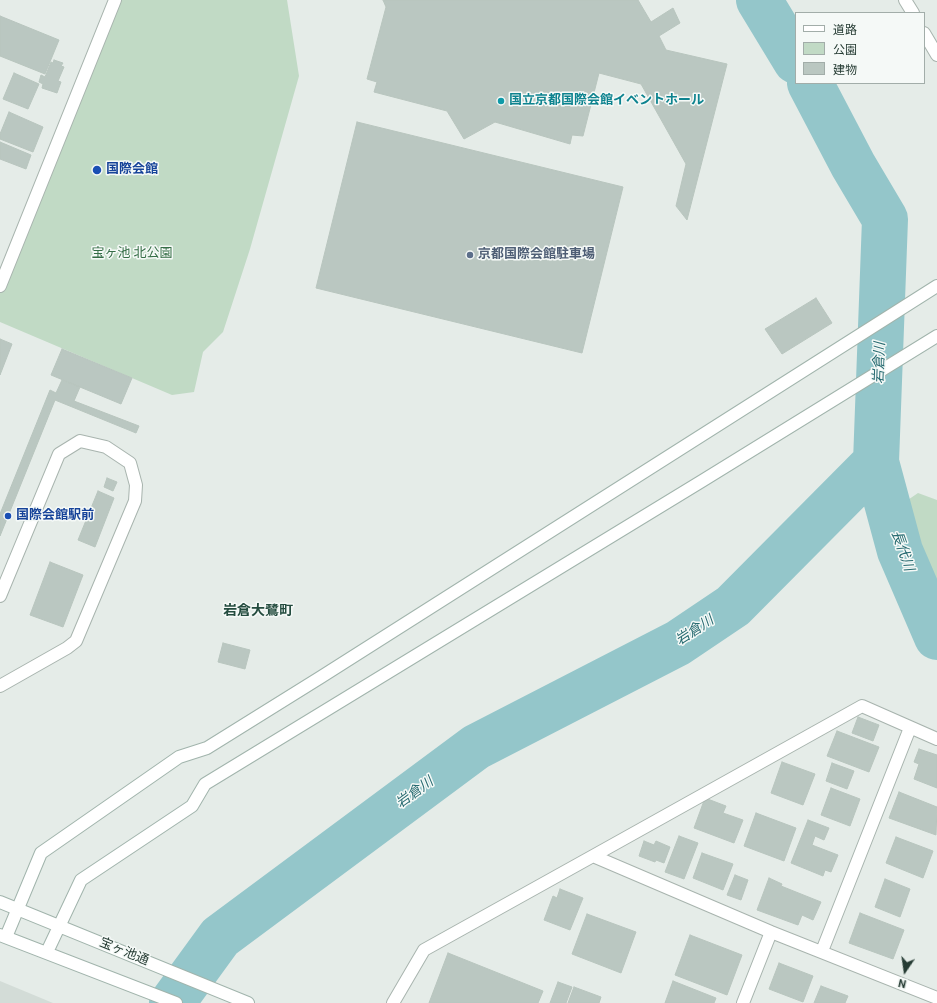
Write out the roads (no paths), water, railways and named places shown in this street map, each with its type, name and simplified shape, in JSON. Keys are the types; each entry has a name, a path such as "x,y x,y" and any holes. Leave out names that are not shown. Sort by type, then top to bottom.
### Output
{"street":[{"path":"0,286 115,0"},
{"path":"905,0 912,12"},
{"path":"925,35 937,56"},
{"path":"176,1003 3,936 19,909 41,853 179,757 207,748 301,690 937,286"},
{"path":"47,952 81,880 192,806 205,784 750,452 937,336"},
{"path":"0,596 59,454 80,441 106,447 130,463 136,485 135,501 76,641 67,648 0,686"},
{"path":"393,1003 424,950 862,706 937,739"},
{"path":"822,951 910,728"},
{"path":"593,856 771,932 937,998"},
{"name":"宝ヶ池通","path":"0,902 248,1003"},
{"path":"743,1003 771,932"}],"waterway":[{"name":"岩倉川","path":"759,0 795,59"},
{"name":"岩倉川","path":"811,84 853,165 885,219 876,462 900,551 937,637"},
{"name":"岩倉川","path":"172,1003 220,937 476,747 678,643 733,606 876,462"}],"place":[{"name":"国立京都国際会館イベントホール","path":"501,101"},
{"name":"国際会館","path":"97,170"},
{"name":"京都国際会館駐車場","path":"470,255"},
{"name":"国際会館駅前","path":"8,516"}],"district":[{"name":"岩倉大鷺町","path":"258,611"}],"park label":[{"name":"宝ヶ池 北公園","path":"132,254"}],"water label":[{"name":"長代川","path":"902,551"}]}
